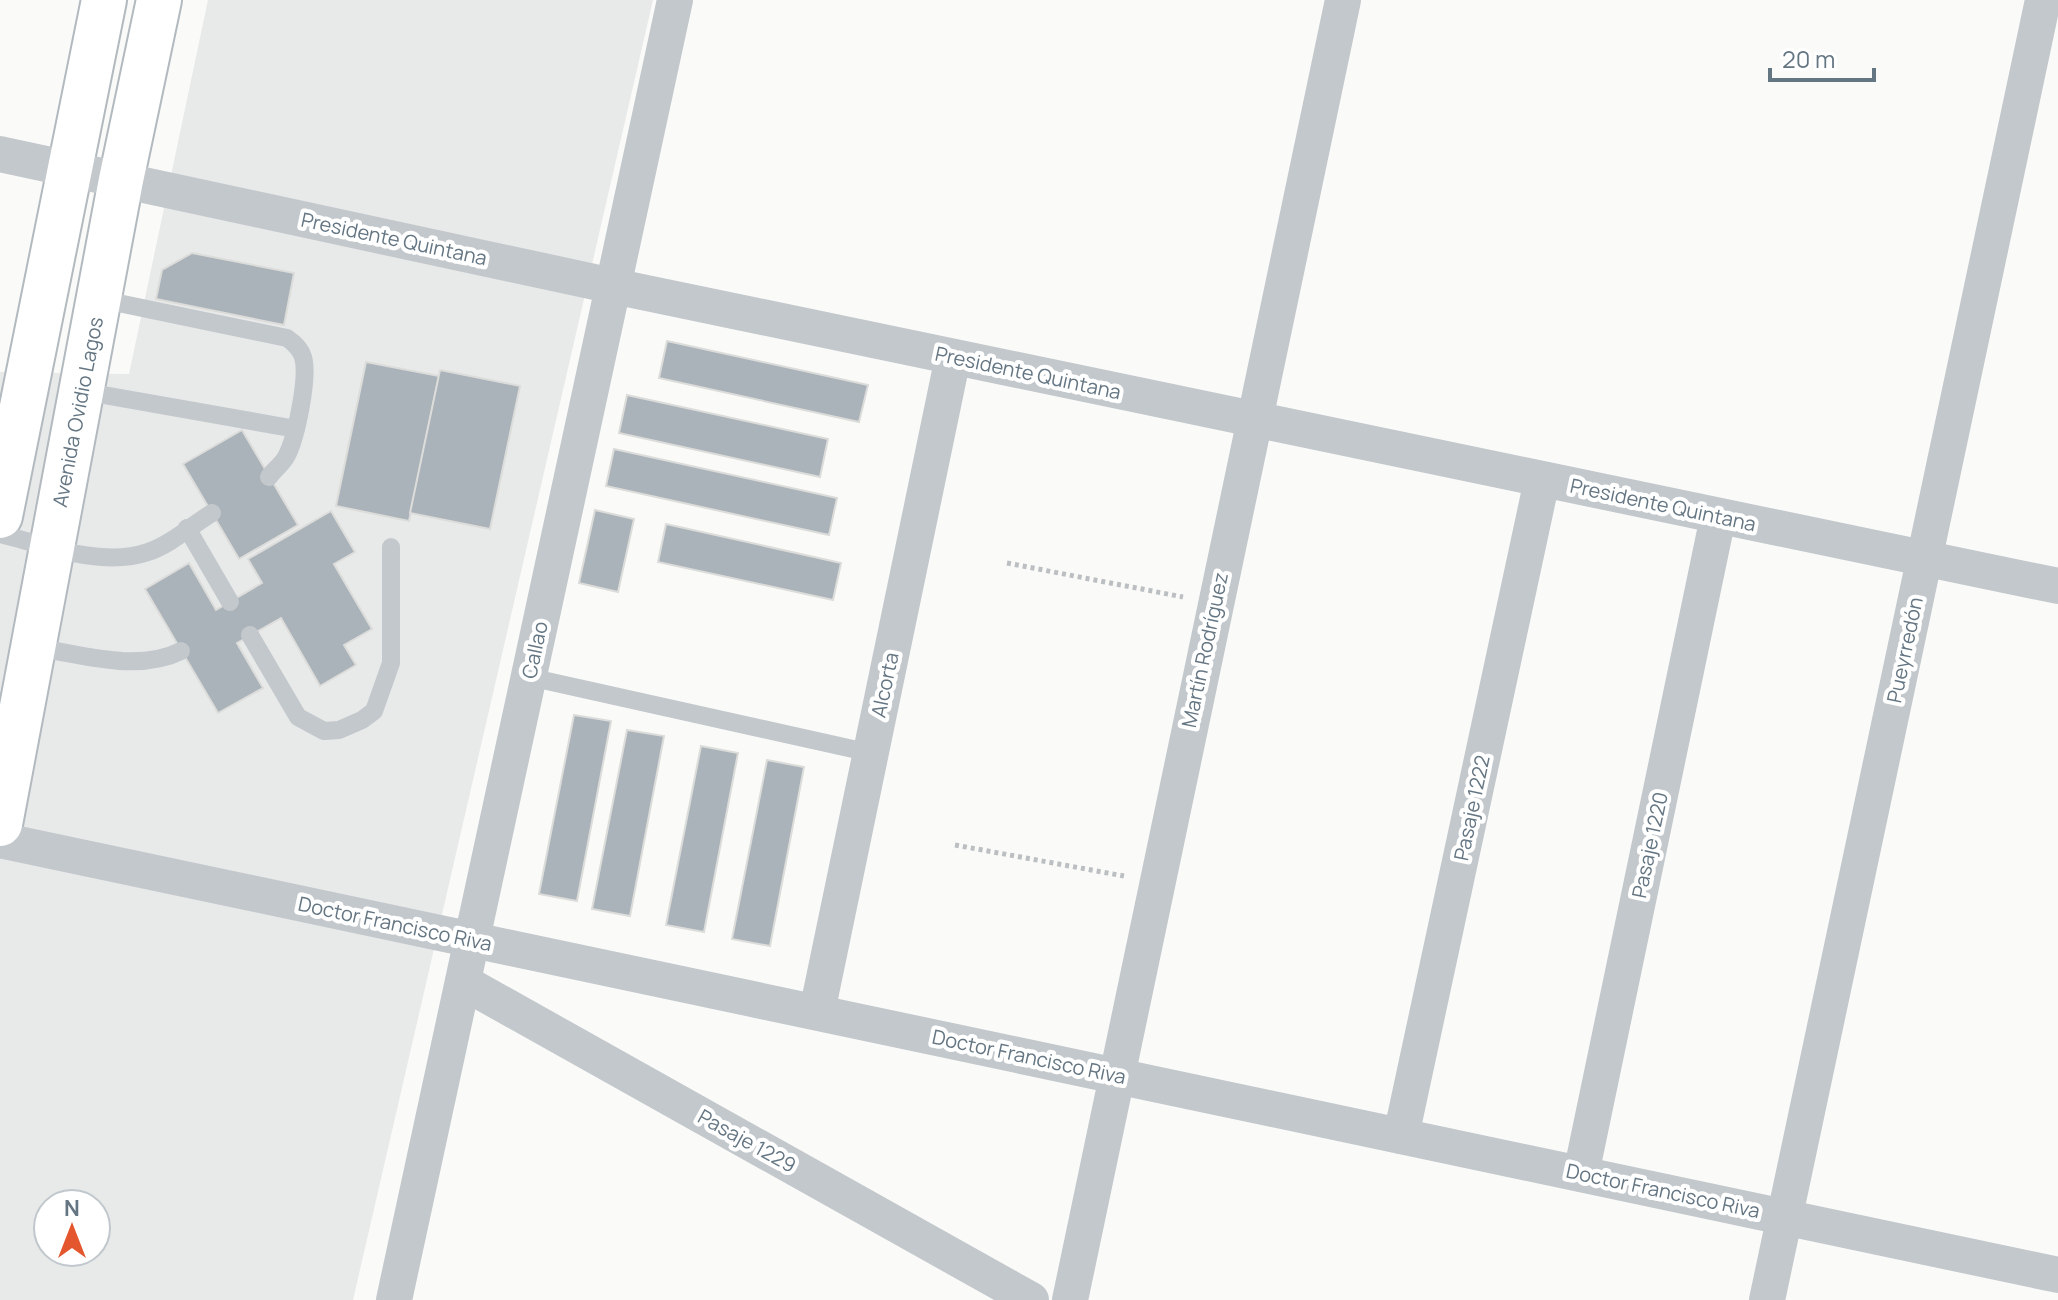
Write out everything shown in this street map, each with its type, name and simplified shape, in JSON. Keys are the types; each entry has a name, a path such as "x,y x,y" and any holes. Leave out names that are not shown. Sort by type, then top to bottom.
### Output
{"main road":[{"path":"0,516 104,0"},
{"name":"Avenida Ovidio Lagos","path":"0,824 121,180 159,0"}],"street":[{"name":"Callao","path":"394,1300 675,0"},
{"name":"Martín Rodríguez","path":"1070,1300 1343,0"},
{"name":"Pueyrredón","path":"1767,1300 2043,0"},
{"name":"Presidente Quintana","path":"0,154 613,286 2058,586"},
{"name":"Alcorta","path":"817,1012 953,357"},
{"name":"Pasaje 1222","path":"1401,1136 1542,480"},
{"name":"Pasaje 1220","path":"1581,1174 1718,517"},
{"name":"Doctor Francisco Riva","path":"0,840 2058,1275"},
{"name":"Pasaje 1229","path":"463,982 1031,1300"}],"lane":[{"path":"99,299 287,338 296,344 302,352 305,371 296,429 286,457 269,477"},
{"path":"81,391 296,429"},
{"path":"0,534 52,547 124,557 149,552 212,513"},
{"path":"187,528 230,602"},
{"path":"250,635 298,717 324,731 339,730 362,720 374,711 391,663 394,627 391,547"},
{"path":"33,647 130,662 162,661 181,651"},
{"path":"529,677 871,753"}],"path":[{"path":"1007,563 1215,604"},
{"path":"955,845 1157,882"}],"shaded area":[{"path":"208,0 653,0 353,1300 0,1300 0,372 129,374"}],"building":[{"path":"192,253 294,273 284,325 156,299 162,270"},
{"path":"667,341 868,385 859,422 659,378"},
{"path":"366,362 439,376 409,521 336,506"},
{"path":"440,370 520,386 490,529 410,513"},
{"path":"627,395 828,439 820,477 619,433"},
{"path":"242,430 298,525 239,559 183,464"},
{"path":"614,449 837,498 829,535 606,486"},
{"path":"595,510 634,519 618,592 579,583"},
{"path":"331,511 355,552 334,564 372,629 344,645 356,665 320,686 281,618 237,643 263,688 218,713 145,589 189,563 216,610 262,583 248,559"},
{"path":"666,524 841,563 833,600 658,562"},
{"path":"574,715 611,721 577,901 539,894"},
{"path":"627,730 664,736 630,916 592,909"},
{"path":"701,746 738,753 704,932 666,925"},
{"path":"767,760 804,767 770,946 732,939"}]}
